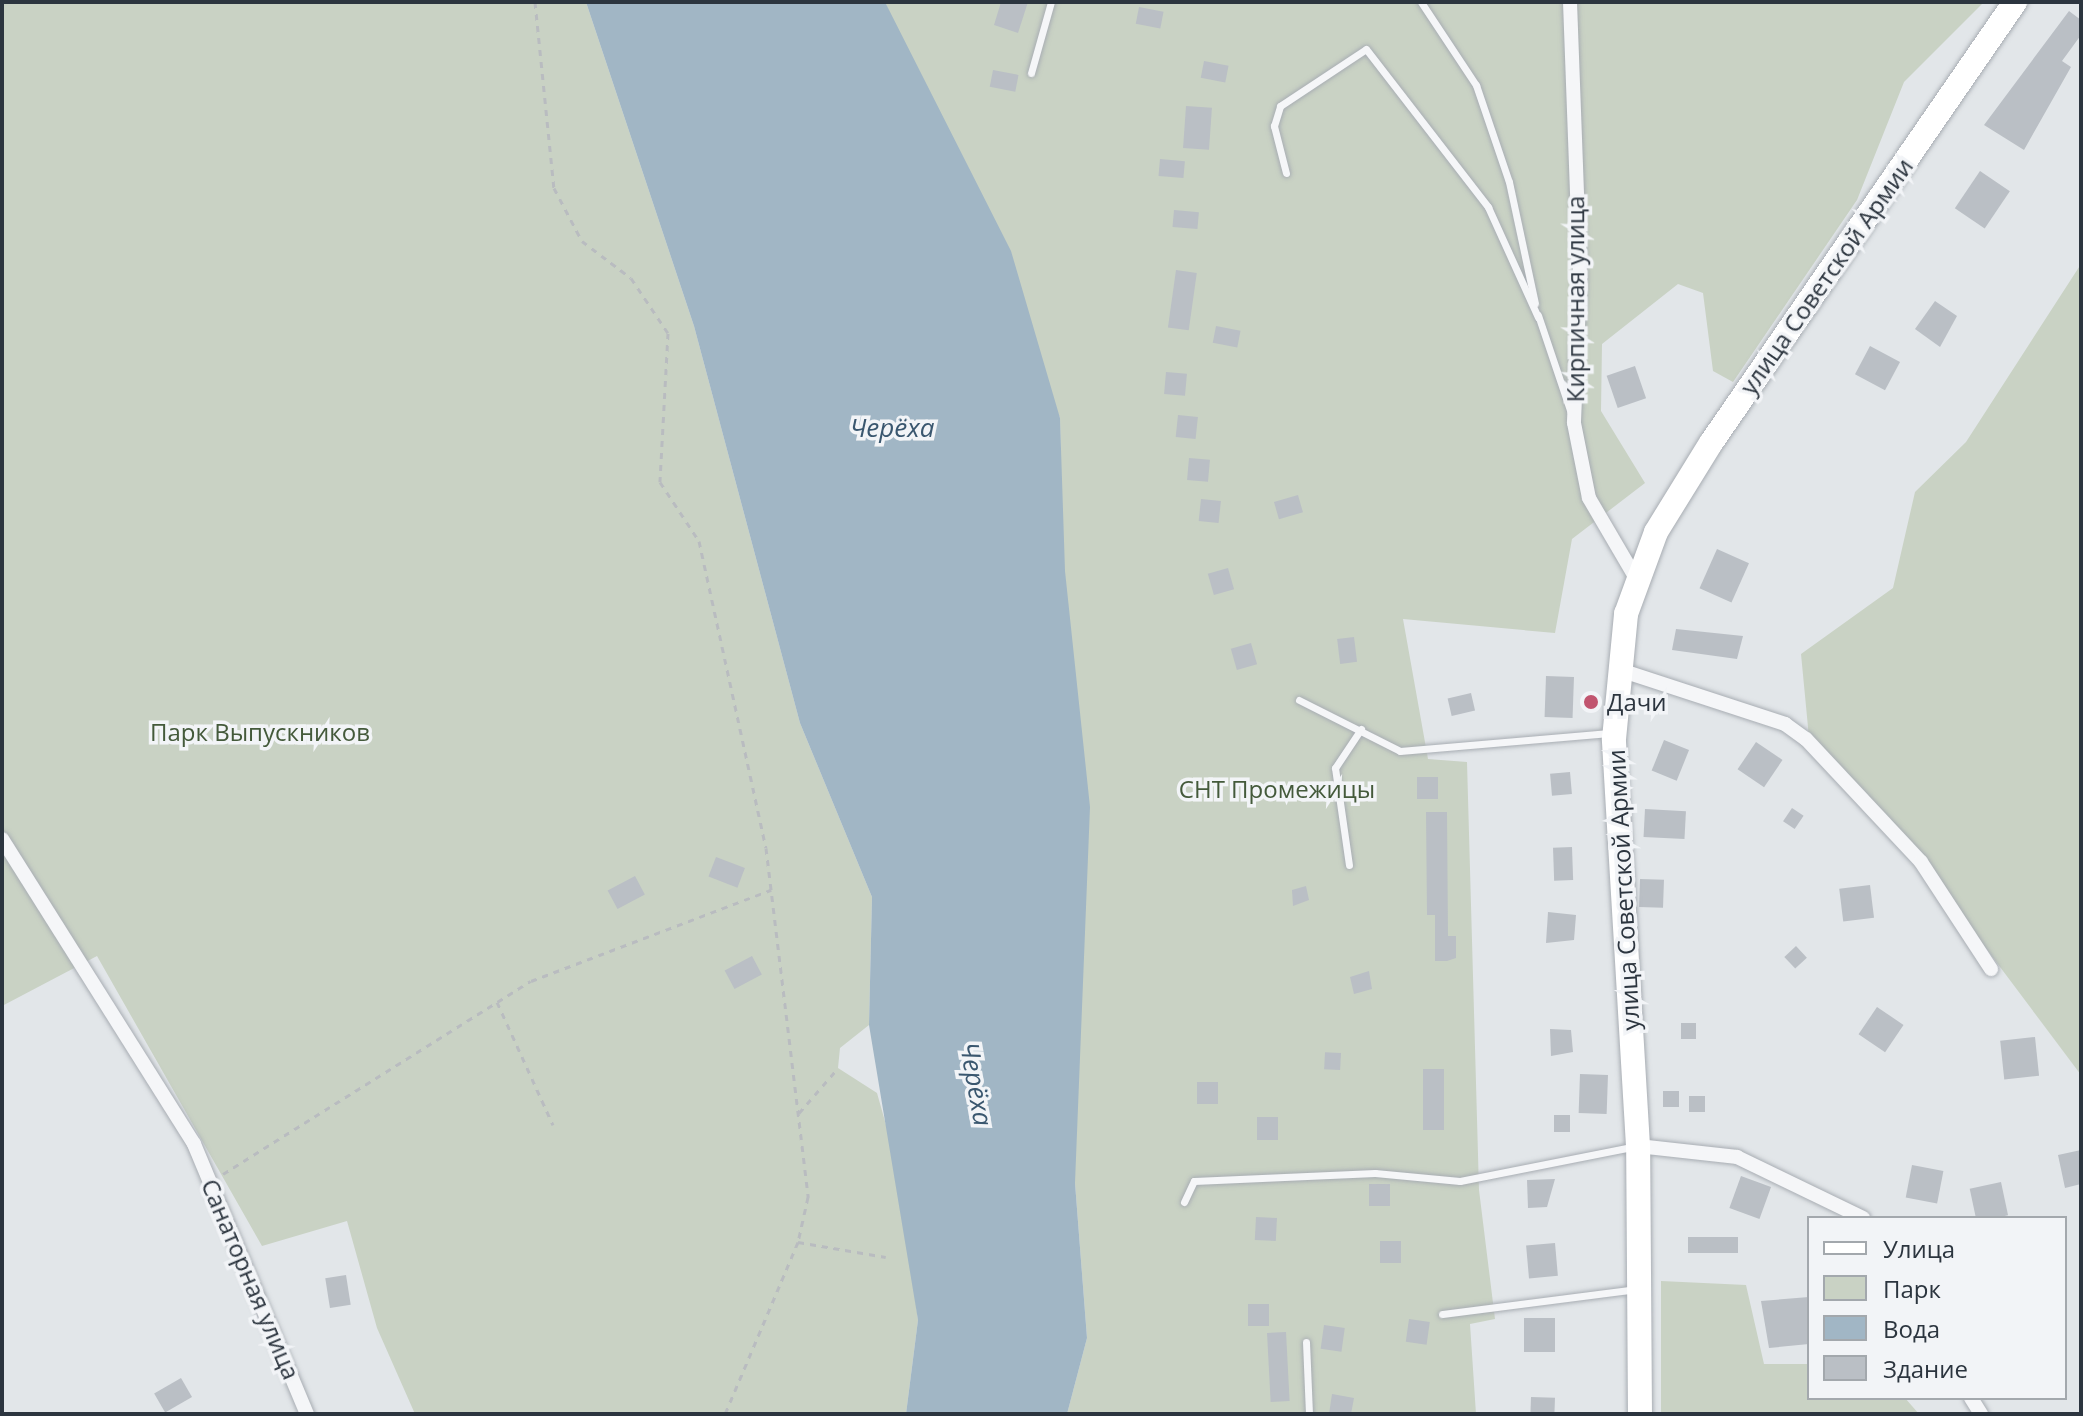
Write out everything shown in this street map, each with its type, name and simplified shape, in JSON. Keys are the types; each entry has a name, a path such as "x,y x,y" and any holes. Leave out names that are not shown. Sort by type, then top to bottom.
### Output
{"main road":[{"name":"улица Советской Армии","path":"1640,1414 1638,1146 1614,733 1617,669 1638,582 1656,532 1711,443 2015,2"}],"street":[{"name":"Кирпичная улица","path":"1570,2 1580,278 1574,423 1589,498 1638,582"},
{"path":"1617,669 1785,724 1806,739 1921,862 1991,969"},
{"name":"Санаторная улица","path":"2,839 194,1144 307,1414"},
{"path":"1638,1146 1737,1157 1859,1216"}],"lane":[{"path":"1031,73 1051,2"},
{"path":"1421,2 1476,85 1509,182 1538,317"},
{"path":"1286,173 1274,126 1280,106 1366,49 1488,207 1538,317 1574,423"},
{"path":"1299,700 1400,751 1432,751 1498,739 1614,733"},
{"path":"1349,865 1335,768 1361,729"},
{"path":"1184,1202 1194,1181 1375,1173 1460,1181 1638,1146"},
{"path":"1442,1314 1639,1289"},
{"path":"1306,1342 1309,1414"}],"path":[{"path":"535,2 554,188 582,241 631,278 668,333 660,482 699,541 771,890 808,1197 798,1242 725,1414"},
{"path":"210,1182 497,1002 672,923 771,890"},
{"path":"497,1002 553,1125"},
{"path":"799,1113 838,1068"},
{"path":"798,1242 886,1257"}],"green space":[{"name":"Парк Выпускников","path":"2,2 586,2 694,326 800,723 872,897 869,1025 840,1048 838,1068 877,1093 899,1171 918,1320 906,1414 415,1414 377,1328 347,1221 262,1246 97,956 2,1006"},
{"name":"СНТ Промежицы","path":"885,2 1984,2 1904,82 1857,200 1733,382 1713,371 1703,293 1678,284 1602,344 1601,411 1645,483 1572,539 1555,633 1403,619 1428,759 1467,762 1479,1190 1495,1319 1470,1324 1476,1414 1067,1414 1087,1338 1075,1183 1060,418"},
{"path":"2081,264 2081,1075 1937,883 1810,748 1801,654 1893,588 1915,492 1966,442"},
{"path":"1661,1281 1746,1285 1764,1364 1807,1364 1807,1400 1907,1400 1919,1414 1661,1414"}],"water":[{"name":"Черёха","path":"586,2 885,2 1011,251 1060,418 1065,571 1090,807 1075,1183 1087,1338 1067,1414 906,1414 918,1320 869,1025 872,897 800,723 694,326"}],"building":[{"path":"1001,2 1028,2 1018,33 994,25"},
{"path":"1139,7 1164,12 1160,28 1136,24"},
{"path":"2069,11 2081,20 2081,35 2062,61 2071,67 2024,150 1984,125"},
{"path":"1204,61 1229,66 1225,82 1201,78"},
{"path":"993,70 1019,75 1015,92 990,87"},
{"path":"1186,106 1212,108 1209,150 1183,148"},
{"path":"1160,159 1185,161 1183,178 1159,176"},
{"path":"1980,171 2010,191 1985,228 1955,208"},
{"path":"1174,210 1199,212 1197,229 1173,227"},
{"path":"1176,270 1197,273 1189,330 1168,327"},
{"path":"1935,301 1957,316 1940,347 1915,329"},
{"path":"1216,326 1241,331 1237,347 1213,343"},
{"path":"1870,346 1900,362 1885,390 1855,374"},
{"path":"1635,366 1646,398 1618,408 1607,376"},
{"path":"1166,372 1187,374 1185,396 1164,394"},
{"path":"1178,415 1198,417 1196,439 1176,437"},
{"path":"1189,458 1210,460 1208,482 1187,480"},
{"path":"1298,495 1303,512 1279,519 1274,502"},
{"path":"1201,499 1221,501 1219,523 1199,521"},
{"path":"1717,549 1749,563 1731,603 1700,588"},
{"path":"1228,568 1234,589 1214,595 1208,574"},
{"path":"1676,629 1743,636 1737,659 1672,650"},
{"path":"1354,637 1357,662 1340,664 1337,639"},
{"path":"1251,643 1257,664 1237,670 1231,649"},
{"path":"1546,676 1574,677 1573,718 1545,717"},
{"path":"1471,693 1475,711 1452,716 1448,698"},
{"path":"1664,740 1689,750 1677,781 1652,771"},
{"path":"1756,742 1783,760 1764,787 1738,769"},
{"path":"1570,772 1572,794 1552,796 1550,774"},
{"path":"1417,777 1438,777 1438,799 1417,799"},
{"path":"1792,808 1804,816 1795,829 1783,821"},
{"path":"1645,809 1686,811 1684,839 1644,837"},
{"path":"1426,812 1447,812 1448,936 1456,936 1456,958 1447,961 1435,961 1435,915 1427,915"},
{"path":"1572,847 1573,880 1554,881 1553,848"},
{"path":"716,857 745,868 737,888 708,877"},
{"path":"635,876 645,895 617,909 608,891"},
{"path":"1640,879 1664,880 1663,908 1639,907"},
{"path":"1870,885 1874,918 1843,922 1839,889"},
{"path":"1306,886 1309,900 1293,906 1292,890"},
{"path":"1548,912 1576,915 1574,940 1546,943"},
{"path":"1796,946 1807,958 1795,969 1784,957"},
{"path":"752,956 762,975 734,989 725,971"},
{"path":"1369,971 1372,989 1354,994 1350,977"},
{"path":"1877,1007 1904,1025 1885,1052 1859,1034"},
{"path":"1681,1023 1696,1023 1696,1039 1681,1039"},
{"path":"1550,1029 1571,1030 1573,1052 1551,1056"},
{"path":"2035,1037 2039,1076 2004,1079 2000,1041"},
{"path":"1325,1052 1341,1053 1340,1070 1324,1069"},
{"path":"1423,1069 1444,1069 1444,1130 1423,1130"},
{"path":"1580,1074 1608,1075 1607,1114 1579,1113"},
{"path":"1197,1082 1218,1082 1218,1104 1197,1104"},
{"path":"1663,1091 1679,1091 1679,1107 1663,1107"},
{"path":"1689,1096 1705,1096 1705,1112 1689,1112"},
{"path":"1554,1115 1570,1115 1570,1132 1554,1132"},
{"path":"1257,1117 1278,1117 1278,1140 1257,1140"},
{"path":"2081,1150 2081,1184 2065,1188 2058,1155"},
{"path":"1912,1165 1943,1171 1937,1203 1906,1197"},
{"path":"1741,1176 1771,1187 1759,1219 1729,1208"},
{"path":"1555,1179 1547,1207 1528,1208 1527,1180"},
{"path":"2001,1182 2008,1215 1976,1216 1970,1189"},
{"path":"1369,1184 1390,1184 1390,1206 1369,1206"},
{"path":"1256,1217 1277,1218 1276,1241 1255,1240"},
{"path":"1688,1237 1738,1237 1738,1253 1688,1253"},
{"path":"1380,1241 1401,1241 1401,1263 1380,1263"},
{"path":"1555,1243 1558,1276 1529,1278 1526,1246"},
{"path":"346,1275 351,1305 330,1308 325,1278"},
{"path":"1807,1297 1807,1344 1769,1348 1761,1301"},
{"path":"1248,1304 1269,1304 1269,1326 1248,1326"},
{"path":"1524,1318 1555,1318 1555,1352 1524,1352"},
{"path":"1409,1319 1430,1322 1427,1345 1406,1342"},
{"path":"1324,1325 1345,1328 1341,1352 1321,1349"},
{"path":"1286,1332 1290,1401 1271,1402 1267,1333"},
{"path":"181,1378 192,1397 165,1413 154,1394"},
{"path":"1332,1394 1354,1398 1351,1414 1329,1414"},
{"path":"1531,1397 1555,1398 1554,1414 1530,1414"}],"place":[{"name":"Дачи","path":"1591,702"}]}
